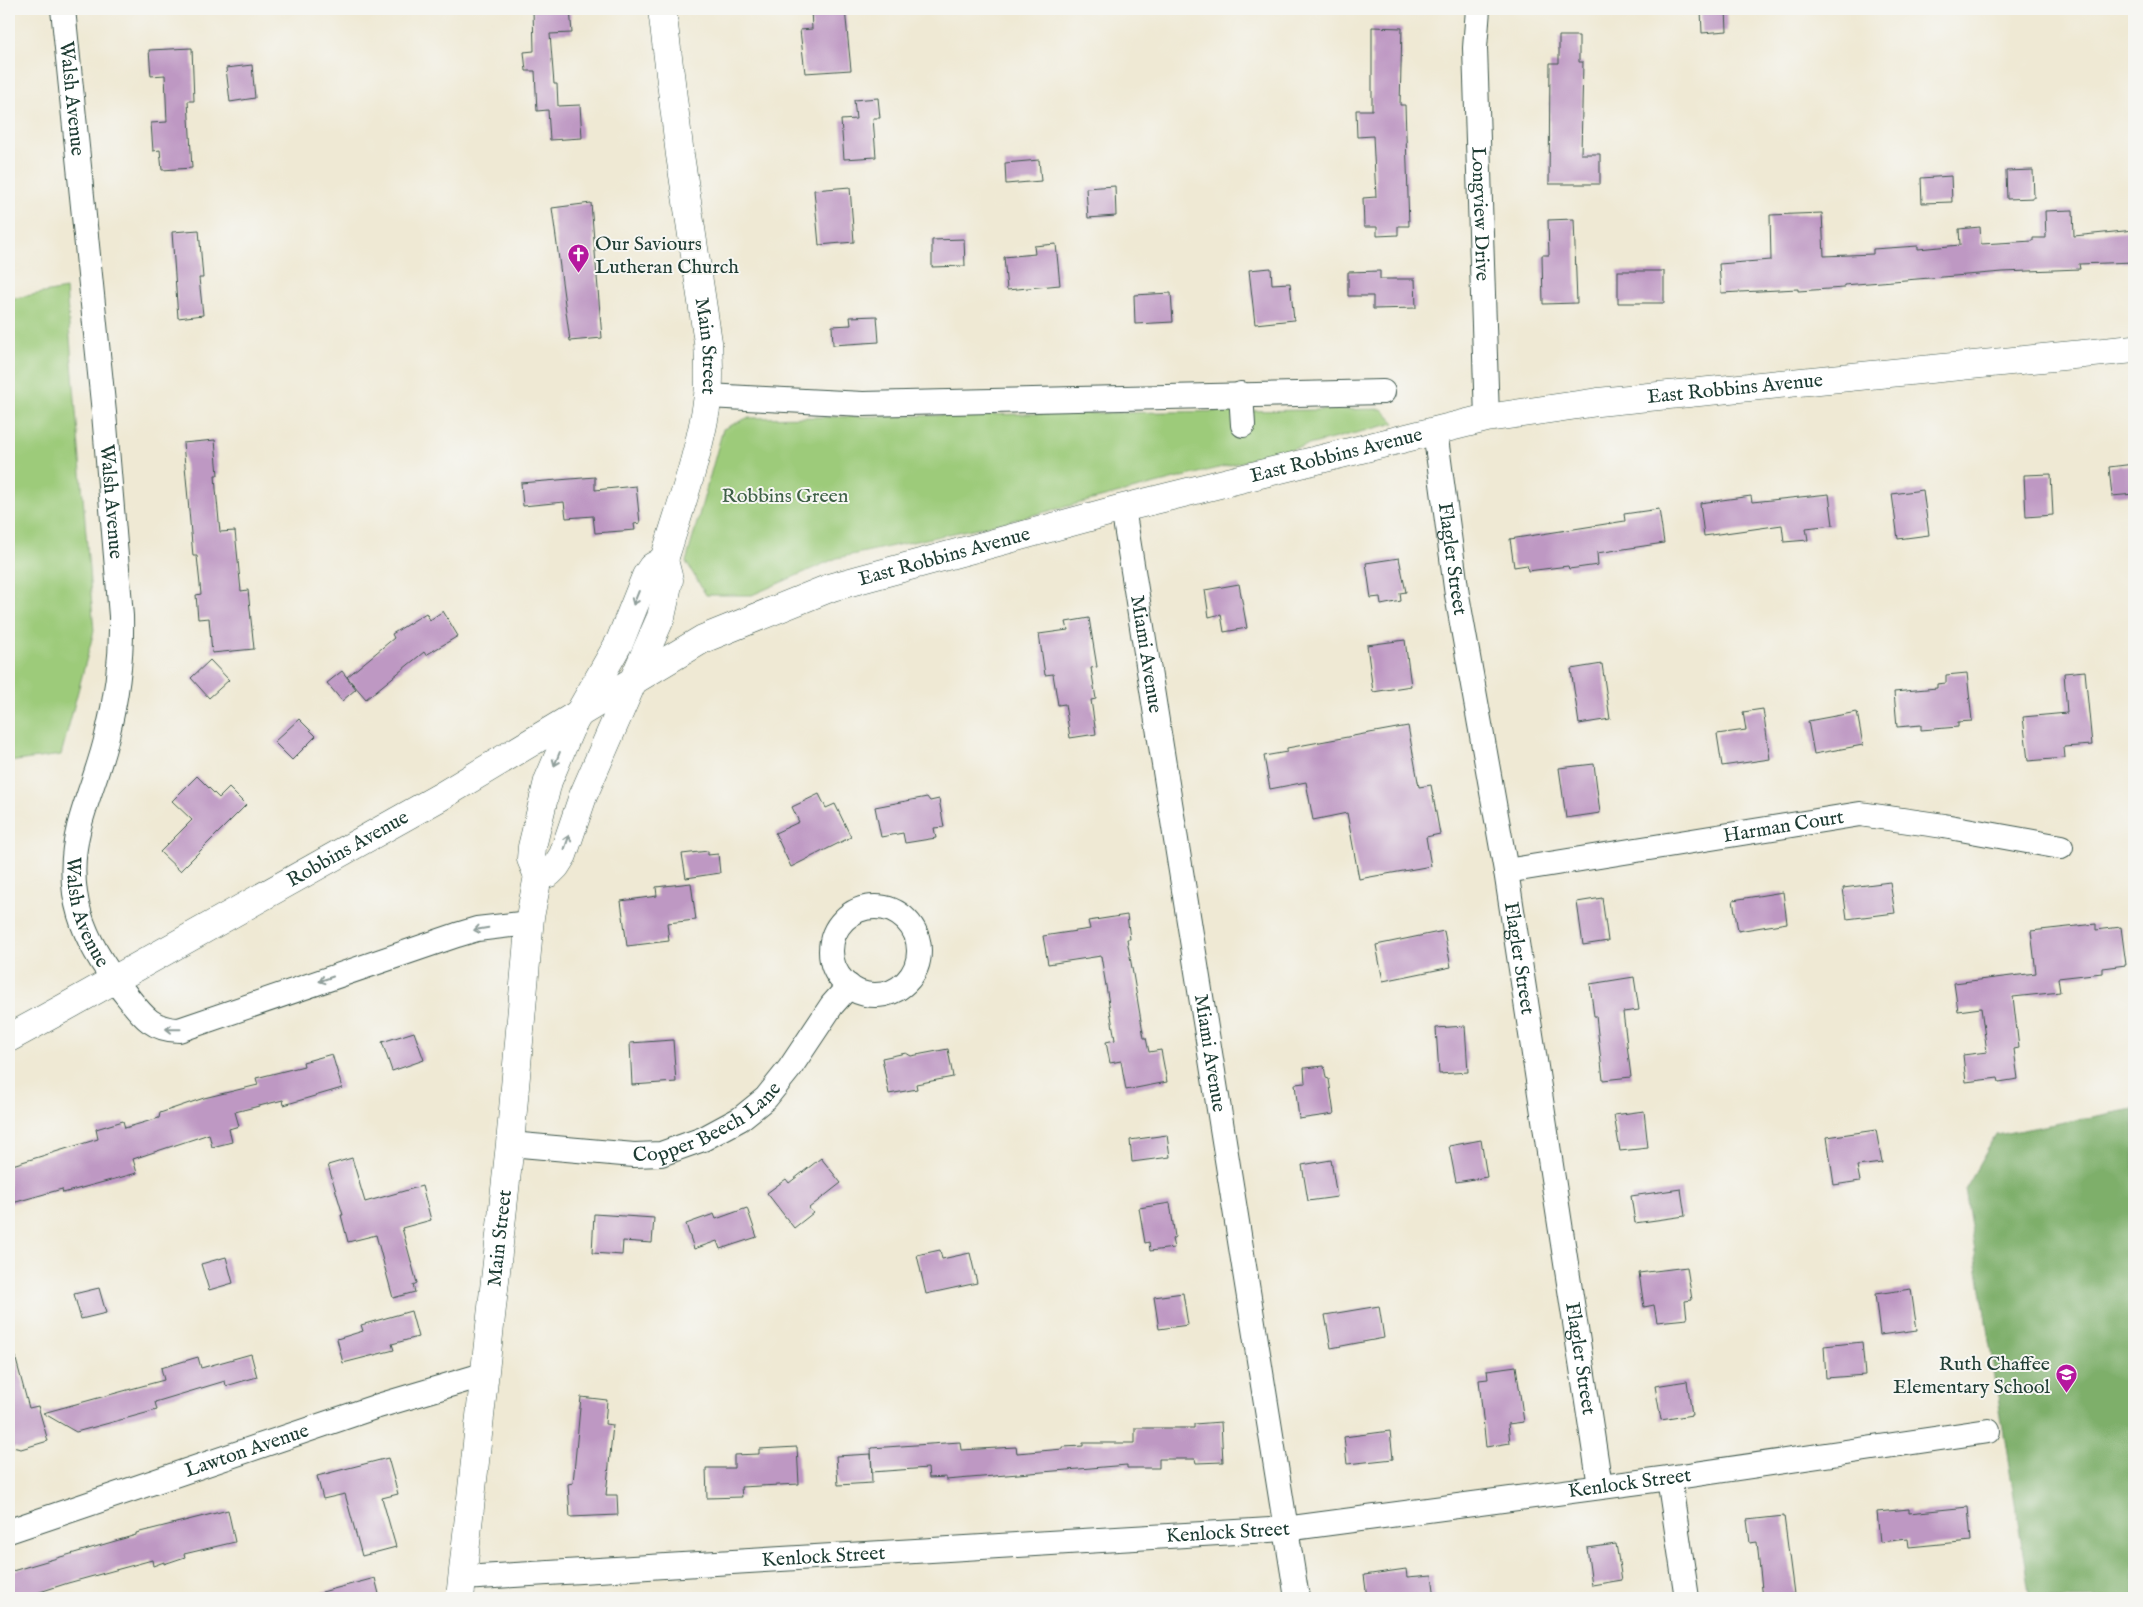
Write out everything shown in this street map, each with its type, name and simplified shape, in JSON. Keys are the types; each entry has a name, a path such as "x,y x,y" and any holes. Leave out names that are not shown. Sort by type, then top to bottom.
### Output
{"main road":[{"name":"Main Street","path":"662,9 680,156 708,342 708,396 686,487 664,560"},
{"name":"East Robbins Avenue","path":"578,716 703,639 832,587 1123,508 1487,418 1598,402 2134,349"},
{"path":"664,560 668,575 667,594 661,617 632,683 583,796 563,855 549,873 538,876 531,859 536,828 551,774 566,737 618,646 646,576 652,567 664,560"},
{"name":"Robbins Avenue","path":"9,1038 440,797 578,716"},
{"name":"Main Street","path":"462,1588 510,1144 529,923 538,876"}],"street":[{"name":"Walsh Avenue","path":"63,9 104,413 122,616 122,646 116,697 107,737 80,826 73,863 74,893 85,929 114,980"},
{"name":"Longview Drive","path":"1478,9 1475,48 1487,418"},
{"path":"708,396 863,404 1384,392"},
{"path":"1241,394 1243,425"},
{"name":"Flagler Street","path":"1435,431 1457,595 1506,871 1600,1486"},
{"name":"Miami Avenue","path":"1123,508 1284,1530 1297,1598"},
{"name":"Harman Court","path":"1506,871 1860,814 1944,826 2061,847"},
{"path":"114,980 154,1026 166,1030 179,1030 457,935 477,929 529,923"},
{"name":"Copper Beech Lane","path":"510,1144 603,1154 634,1155 661,1154 702,1139 740,1119 766,1098 790,1068 832,1005 849,986"},
{"name":"Lawton Avenue","path":"9,1531 375,1407 486,1374"},
{"name":"Kenlock Street","path":"462,1588 1284,1530 1670,1478 1988,1431"},
{"path":"1670,1478 1687,1598"}],"green space":[{"path":"66,289 94,631 61,755 9,762 9,299"},
{"name":"Robbins Green","path":"1382,409 1395,423 1010,521 837,558 752,595 706,595 686,562 723,429 747,418"},
{"name":"Ruth Chaffee Elementary School","path":"2134,1109 2134,1598 2030,1598 1965,1189 1996,1135"}],"building":[{"path":"533,9 570,9 572,33 550,34 554,84 557,84 558,106 580,105 582,138 550,140 548,110 537,111 535,71 526,71 524,52 534,51"},
{"path":"811,9 845,9 851,70 805,73 800,30 812,29"},
{"path":"1701,9 1726,9 1727,31 1702,33"},
{"path":"1372,27 1402,28 1400,105 1405,105 1409,226 1398,226 1398,235 1377,236 1377,227 1364,227 1363,198 1376,197 1373,136 1357,137 1356,110 1372,110"},
{"path":"1559,36 1579,36 1579,62 1583,62 1581,154 1600,154 1600,184 1549,184 1550,63 1559,63"},
{"path":"192,48 194,101 188,101 192,168 162,170 160,150 153,151 151,123 167,122 165,75 151,76 149,50"},
{"path":"252,65 255,98 230,102 226,68"},
{"path":"878,98 880,118 873,118 876,157 844,159 841,120 856,119 854,100"},
{"path":"1039,160 1041,181 1006,184 1005,163"},
{"path":"2033,170 2034,198 2007,199 2006,171"},
{"path":"1951,176 1952,202 1922,203 1921,178"},
{"path":"1115,186 1116,216 1088,218 1086,188"},
{"path":"850,187 854,242 819,245 814,190"},
{"name":"Our Saviours Lutheran Church","path":"591,203 602,338 570,341 552,208"},
{"path":"2073,210 2074,236 2134,230 2134,262 2079,264 2080,269 2003,272 1844,285 1844,288 1721,293 1719,264 1771,260 1770,215 1822,213 1824,256 1873,254 1873,249 1918,246 1918,249 1960,245 1959,229 1980,227 1981,244 2033,241 2033,238 2046,238 2045,211"},
{"path":"1574,219 1577,303 1543,304 1542,255 1549,255 1548,220"},
{"path":"199,230 203,278 199,278 203,315 178,318 172,232"},
{"path":"964,239 965,266 932,267 932,240"},
{"path":"1056,244 1060,285 1007,290 1004,257 1035,254 1034,246"},
{"path":"1271,268 1272,284 1290,283 1294,320 1255,324 1249,270"},
{"path":"1380,271 1380,279 1415,279 1416,308 1373,309 1373,296 1348,296 1348,272"},
{"path":"1618,271 1664,271 1664,303 1618,303"},
{"path":"1171,293 1173,322 1135,324 1134,295"},
{"path":"877,316 879,342 833,345 832,326 851,325 850,317"},
{"path":"215,440 218,475 215,475 220,532 235,531 241,591 248,590 254,649 212,653 209,618 198,619 196,595 201,594 197,556 193,556 183,443"},
{"path":"2134,464 2134,494 2112,496 2109,467"},
{"path":"2051,474 2053,515 2026,517 2024,475"},
{"path":"595,477 595,490 636,486 640,523 634,524 635,530 595,533 593,516 566,518 564,502 523,506 521,483"},
{"path":"1923,490 1929,535 1898,539 1892,494"},
{"path":"1829,494 1833,525 1806,528 1808,540 1784,542 1782,525 1704,536 1700,503 1751,496 1752,502"},
{"path":"1659,509 1664,543 1597,553 1598,565 1569,569 1568,566 1528,571 1527,565 1514,567 1510,539 1625,521 1624,514"},
{"path":"1399,558 1406,592 1400,593 1401,601 1381,605 1380,597 1371,598 1366,563"},
{"path":"1239,584 1247,628 1224,632 1221,614 1209,617 1205,590"},
{"path":"443,611 458,636 426,655 424,652 366,699 347,677 394,638 392,634 426,613 430,620"},
{"path":"1089,618 1097,667 1091,668 1096,699 1091,700 1096,734 1070,738 1065,704 1058,705 1053,674 1045,675 1039,634 1068,630 1066,622"},
{"path":"1405,640 1411,686 1373,692 1367,645"},
{"path":"210,660 229,680 209,698 191,678"},
{"path":"1602,664 1610,719 1579,724 1571,669"},
{"path":"342,671 356,689 342,701 327,683"},
{"path":"2085,671 2092,745 2064,747 2065,758 2028,761 2023,717 2067,713 2064,673"},
{"path":"1967,673 1972,721 1958,722 1958,727 1921,730 1921,725 1897,727 1894,692 1937,688 1937,684 1946,683 1946,675"},
{"path":"1763,709 1770,759 1722,766 1717,734 1746,730 1743,712"},
{"path":"1857,712 1863,745 1814,754 1808,721"},
{"path":"299,719 316,736 292,760 274,742"},
{"path":"1408,726 1419,787 1431,785 1440,834 1426,837 1431,866 1359,879 1347,813 1313,820 1306,782 1270,789 1264,756 1287,752 1287,748"},
{"path":"1594,764 1600,813 1566,818 1559,768"},
{"path":"197,776 219,798 229,788 246,805 180,871 160,852 192,820 172,801"},
{"path":"819,794 826,808 835,804 851,837 791,867 775,833 799,822 792,807"},
{"path":"927,797 930,801 939,799 944,827 934,828 936,838 905,843 903,833 881,837 875,807"},
{"path":"708,851 708,855 718,854 720,873 686,878 682,854"},
{"path":"1890,882 1895,913 1847,919 1843,888"},
{"path":"691,883 696,920 667,923 669,941 627,946 621,901 657,896 656,887"},
{"path":"1783,892 1787,923 1738,931 1733,900"},
{"path":"1602,898 1608,941 1583,945 1577,902"},
{"path":"1127,915 1130,939 1127,939 1144,1038 1146,1038 1149,1052 1161,1050 1167,1082 1126,1090 1121,1061 1110,1063 1106,1042 1115,1040 1101,956 1048,964 1043,936 1090,929 1088,921"},
{"path":"2096,924 2096,930 2121,927 2126,965 2102,968 2102,973 2058,978 2060,992 2013,997 2019,1048 2014,1049 2018,1079 1999,1082 1998,1078 1966,1082 1963,1055 1987,1052 1981,1008 1958,1011 1954,983 2036,973 2031,931"},
{"path":"1444,931 1451,967 1383,981 1376,945"},
{"path":"1634,977 1639,1010 1623,1012 1631,1077 1603,1080 1596,1016 1594,1016 1590,984"},
{"path":"1465,1026 1468,1072 1439,1074 1436,1028"},
{"path":"414,1032 424,1060 392,1071 382,1042"},
{"path":"673,1040 676,1082 632,1085 630,1043"},
{"path":"948,1049 953,1077 916,1084 917,1089 889,1094 882,1058 906,1053 911,1056"},
{"path":"332,1054 342,1088 284,1105 283,1100 235,1112 239,1126 229,1129 232,1142 212,1147 209,1134 133,1159 137,1173 63,1193 62,1189 9,1204 9,1166 98,1139 96,1129 123,1121 125,1128 159,1118 160,1113 204,1098 258,1085 256,1078 304,1066 303,1062"},
{"path":"1324,1066 1326,1078 1329,1079 1334,1114 1299,1119 1295,1084 1305,1083 1304,1068"},
{"path":"1644,1111 1648,1148 1620,1151 1614,1115"},
{"path":"1876,1130 1882,1163 1857,1166 1860,1181 1834,1185 1827,1137"},
{"path":"1167,1135 1170,1157 1132,1162 1130,1140"},
{"path":"1481,1140 1487,1177 1456,1182 1449,1146"},
{"path":"352,1158 365,1202 422,1186 431,1220 402,1228 417,1283 413,1285 415,1292 393,1298 376,1235 348,1242 341,1215 343,1215 328,1165"},
{"path":"821,1158 841,1183 809,1208 813,1213 794,1228 767,1193 786,1179 789,1183"},
{"path":"1331,1160 1337,1197 1308,1201 1302,1165"},
{"path":"1681,1189 1685,1216 1635,1223 1631,1196"},
{"path":"1170,1203 1175,1237 1172,1239 1174,1248 1150,1251 1149,1242 1145,1243 1139,1208"},
{"path":"747,1208 757,1237 720,1249 717,1241 694,1249 686,1224 714,1214 716,1219"},
{"path":"594,1214 654,1218 652,1243 623,1241 622,1255 592,1253"},
{"path":"940,1250 942,1259 970,1253 977,1283 926,1294 917,1255"},
{"path":"226,1257 233,1283 209,1290 201,1264"},
{"path":"1687,1267 1692,1300 1685,1301 1687,1319 1657,1322 1654,1305 1644,1307 1639,1273"},
{"path":"99,1288 106,1313 81,1319 74,1294"},
{"path":"1911,1289 1917,1330 1880,1335 1875,1294"},
{"path":"1183,1293 1188,1325 1159,1329 1154,1297"},
{"path":"1379,1306 1384,1338 1331,1348 1325,1315"},
{"path":"411,1311 418,1337 392,1344 394,1350 343,1363 337,1339 363,1331 361,1325"},
{"path":"1862,1342 1865,1375 1826,1378 1824,1346"},
{"path":"251,1354 257,1377 226,1386 225,1381 155,1402 157,1410 76,1432 43,1413 164,1380 161,1368 198,1357 201,1368"},
{"path":"15,1356 29,1408 38,1406 48,1441 21,1449 12,1447 9,1434 9,1357"},
{"path":"1516,1366 1524,1422 1508,1424 1510,1443 1486,1447 1479,1380 1488,1379 1487,1370"},
{"path":"1687,1381 1692,1415 1661,1420 1655,1386"},
{"path":"581,1397 607,1400 605,1424 613,1425 606,1495 617,1495 618,1515 570,1517 568,1484 573,1483"},
{"path":"1221,1422 1223,1462 1196,1463 1195,1459 1159,1459 1159,1468 1127,1468 1127,1465 946,1480 946,1477 929,1478 928,1468 872,1472 871,1448 960,1442 961,1450 1016,1447 1017,1453 1083,1446 1083,1443 1135,1443 1135,1428 1194,1428 1194,1424"},
{"path":"1390,1431 1393,1459 1347,1464 1344,1437"},
{"path":"797,1447 799,1484 741,1487 742,1497 707,1498 706,1468 734,1468 734,1455 759,1454 759,1449"},
{"path":"871,1454 872,1483 838,1485 836,1456"},
{"path":"388,1458 398,1494 382,1498 396,1547 362,1556 345,1494 323,1499 317,1476"},
{"path":"1968,1507 1971,1541 1909,1547 1908,1539 1880,1542 1877,1512 1909,1509 1909,1513"},
{"path":"228,1510 235,1542 184,1554 185,1557 164,1564 164,1562 153,1566 152,1560 21,1598 9,1598 9,1572 136,1535 136,1533"},
{"path":"1784,1516 1794,1594 1763,1598 1757,1542 1750,1543 1747,1520"},
{"path":"1616,1544 1622,1580 1592,1585 1587,1548"},
{"path":"1406,1569 1407,1577 1432,1575 1435,1598 1367,1598 1364,1575"},
{"path":"375,1578 380,1598 323,1598 322,1592"}],"place":[{"name":"Our Saviours Lutheran Church","path":"579,274"},
{"name":"Ruth Chaffee Elementary School","path":"2066,1394"}]}
